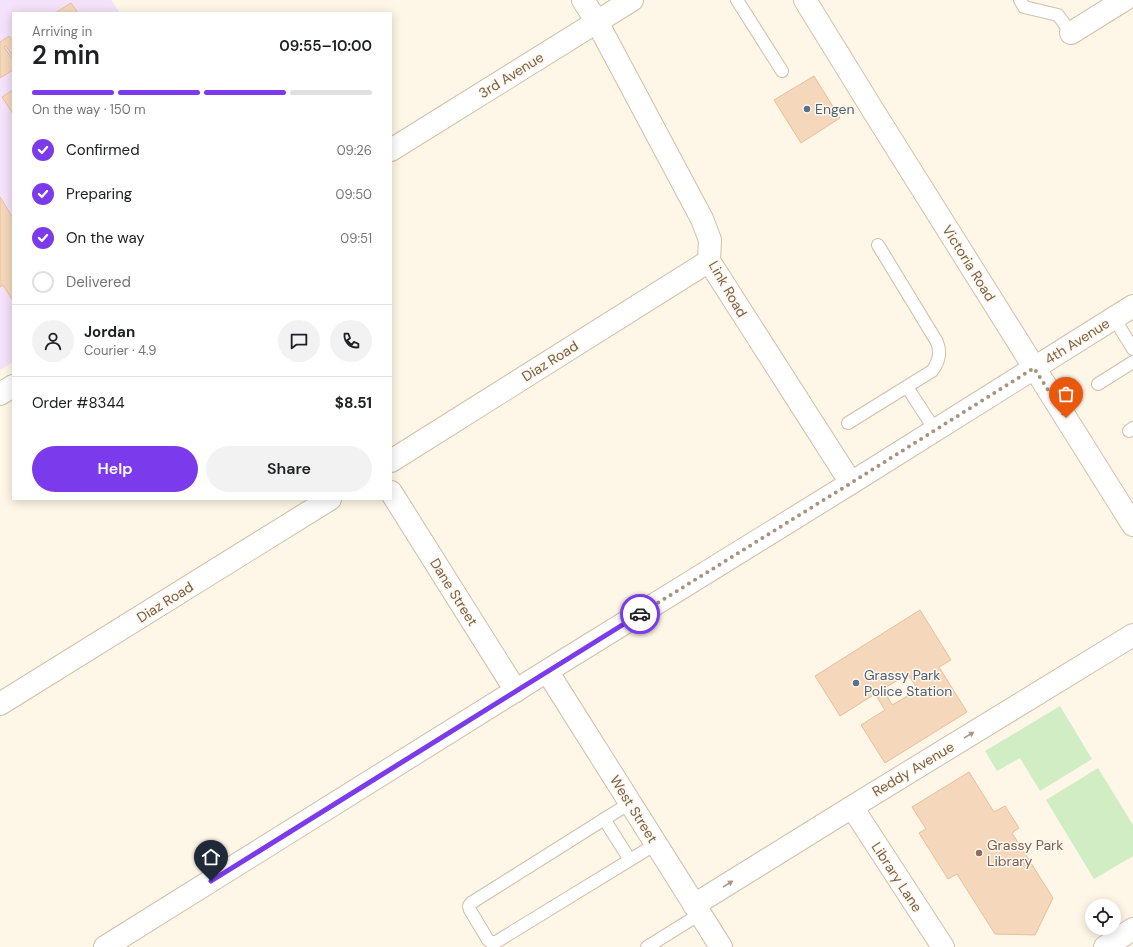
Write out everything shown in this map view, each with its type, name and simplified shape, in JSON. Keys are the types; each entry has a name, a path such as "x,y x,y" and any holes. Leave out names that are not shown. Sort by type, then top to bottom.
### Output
{"street":[{"name":"Link Road","path":"583,0 597,22 707,230 710,240 709,261 851,483"},
{"name":"3rd Avenue","path":"392,149 632,0"},
{"name":"Victoria Road","path":"805,0 1133,525"},
{"path":"1070,34 1124,0"},
{"name":"Diaz Road","path":"392,460 709,261"},
{"name":"4th Avenue","path":"106,947 1133,306"},
{"path":"0,394 12,387"},
{"name":"Dane Street","path":"392,494 516,691"},
{"name":"Diaz Road","path":"0,704 328,500"},
{"name":"Reddy Avenue","path":"697,910 852,807 1133,635"},
{"name":"West Street","path":"546,672 721,947"},
{"name":"Library Lane","path":"852,807 943,947"},
{"path":"1105,947 1133,929"}],"lane":[{"path":"738,0 782,72"},
{"path":"1020,0 1024,7 1058,15 1070,34"},
{"path":"848,423 932,371 938,362 940,354 937,342 878,245"},
{"path":"1114,318 1133,349"},
{"path":"1098,384 1133,362"},
{"path":"907,387 935,430"},
{"path":"630,803 471,903 469,906 470,910 488,940 491,942 496,942 656,844"},
{"path":"604,819 630,860"},
{"path":"647,947 662,943 697,910"}],"shaded area":[{"path":"0,0 111,0 119,12 12,12 12,363 0,370"}],"green space":[{"path":"1060,706 1092,759 1040,791 1020,758 997,771 985,751"},
{"path":"1098,768 1133,825 1133,856 1094,879 1046,800"}],"building":[{"path":"71,3 77,12 57,12"},
{"path":"9,36 12,40 12,55 6,46 4,47 12,59 12,71 0,78 0,42"},
{"path":"814,76 840,118 801,143 774,100"},
{"path":"12,91 12,112 2,97"},
{"path":"0,197 12,216 12,299 3,285 0,287"},
{"name":"Grassy Park Police Station","path":"920,610 951,660 939,667 967,712 885,763 861,725 885,710 875,694 840,716 815,676","holes":["908,674 918,690 892,705 883,689"]},
{"name":"Grassy Park Library","path":"969,772 994,812 1005,806 1019,828 1012,833 1053,898 1035,935 995,934 957,874 948,879 919,833 926,829 912,807"}],"way so far":[{"path":"640,614 1034,368 1066,418"}],"place":[{"name":"Engen","path":"807,109"},
{"name":"Grassy Park Police Station","path":"856,683"},
{"name":"Grassy Park Library","path":"979,853"}],"route":[{"path":"211,881 640,614"}]}
